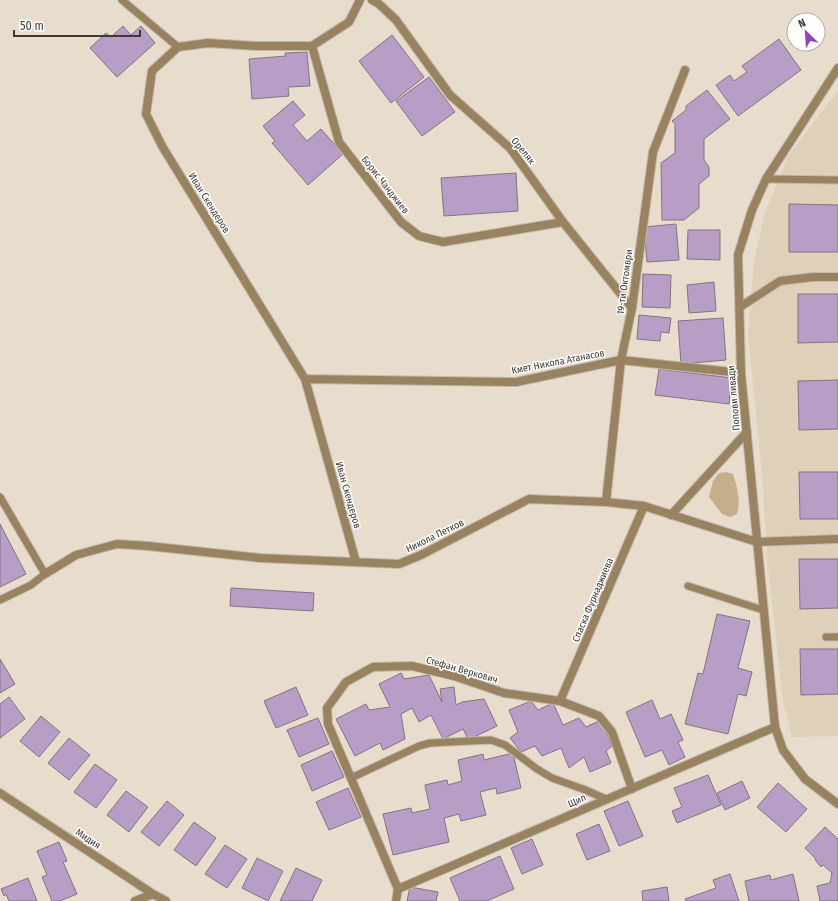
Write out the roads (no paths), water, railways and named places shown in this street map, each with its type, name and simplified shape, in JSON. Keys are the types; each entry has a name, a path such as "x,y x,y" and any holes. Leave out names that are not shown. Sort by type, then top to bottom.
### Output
{"street":[{"path":"178,47 208,43 229,45 312,46 349,22 360,0"},
{"name":"Ореляк","path":"372,0 379,4 396,20 450,95 510,148 563,222 632,308"},
{"name":"Борис Чанджиев","path":"312,46 340,142 401,222 419,236 443,242 563,222"},
{"name":"Иван Скендеров","path":"178,47 152,71 146,114 162,146 305,379 356,562"},
{"name":"Попови ливади","path":"838,68 766,179 752,210 738,255 741,373 775,727 783,750 805,779 838,804"},
{"name":"19-ти Октомври","path":"606,502 621,360 632,308 653,152 686,70"},
{"path":"740,307 780,281 813,277 838,277"},
{"name":"Кмет Никола Атанасов","path":"305,379 516,382 621,360 741,373"},
{"path":"671,515 747,432"},
{"name":"Никола Петков","path":"45,574 76,555 117,544 260,558 399,564 421,555 529,499 606,502 644,506 757,542 838,539"},
{"name":"Спаска Фурнаджиева","path":"560,701 644,506"},
{"name":"Стефан Веркович","path":"398,889 328,724 327,708 346,682 373,667 412,666 454,676 504,693 560,701 599,716 612,732 632,788"},
{"name":"Щип","path":"398,889 775,727"},
{"name":"Мидия","path":"0,793 153,894 166,901"},
{"path":"396,901 398,889"},
{"path":"135,901 153,894"}],"lane":[{"path":"122,0 178,47"},
{"path":"766,179 838,180"},
{"path":"0,497 45,574 31,585 0,600"},
{"path":"688,586 763,610"},
{"path":"826,637 838,637"},
{"path":"351,778 419,746 430,743 492,740 505,745 537,769 552,778 606,799"}]}
